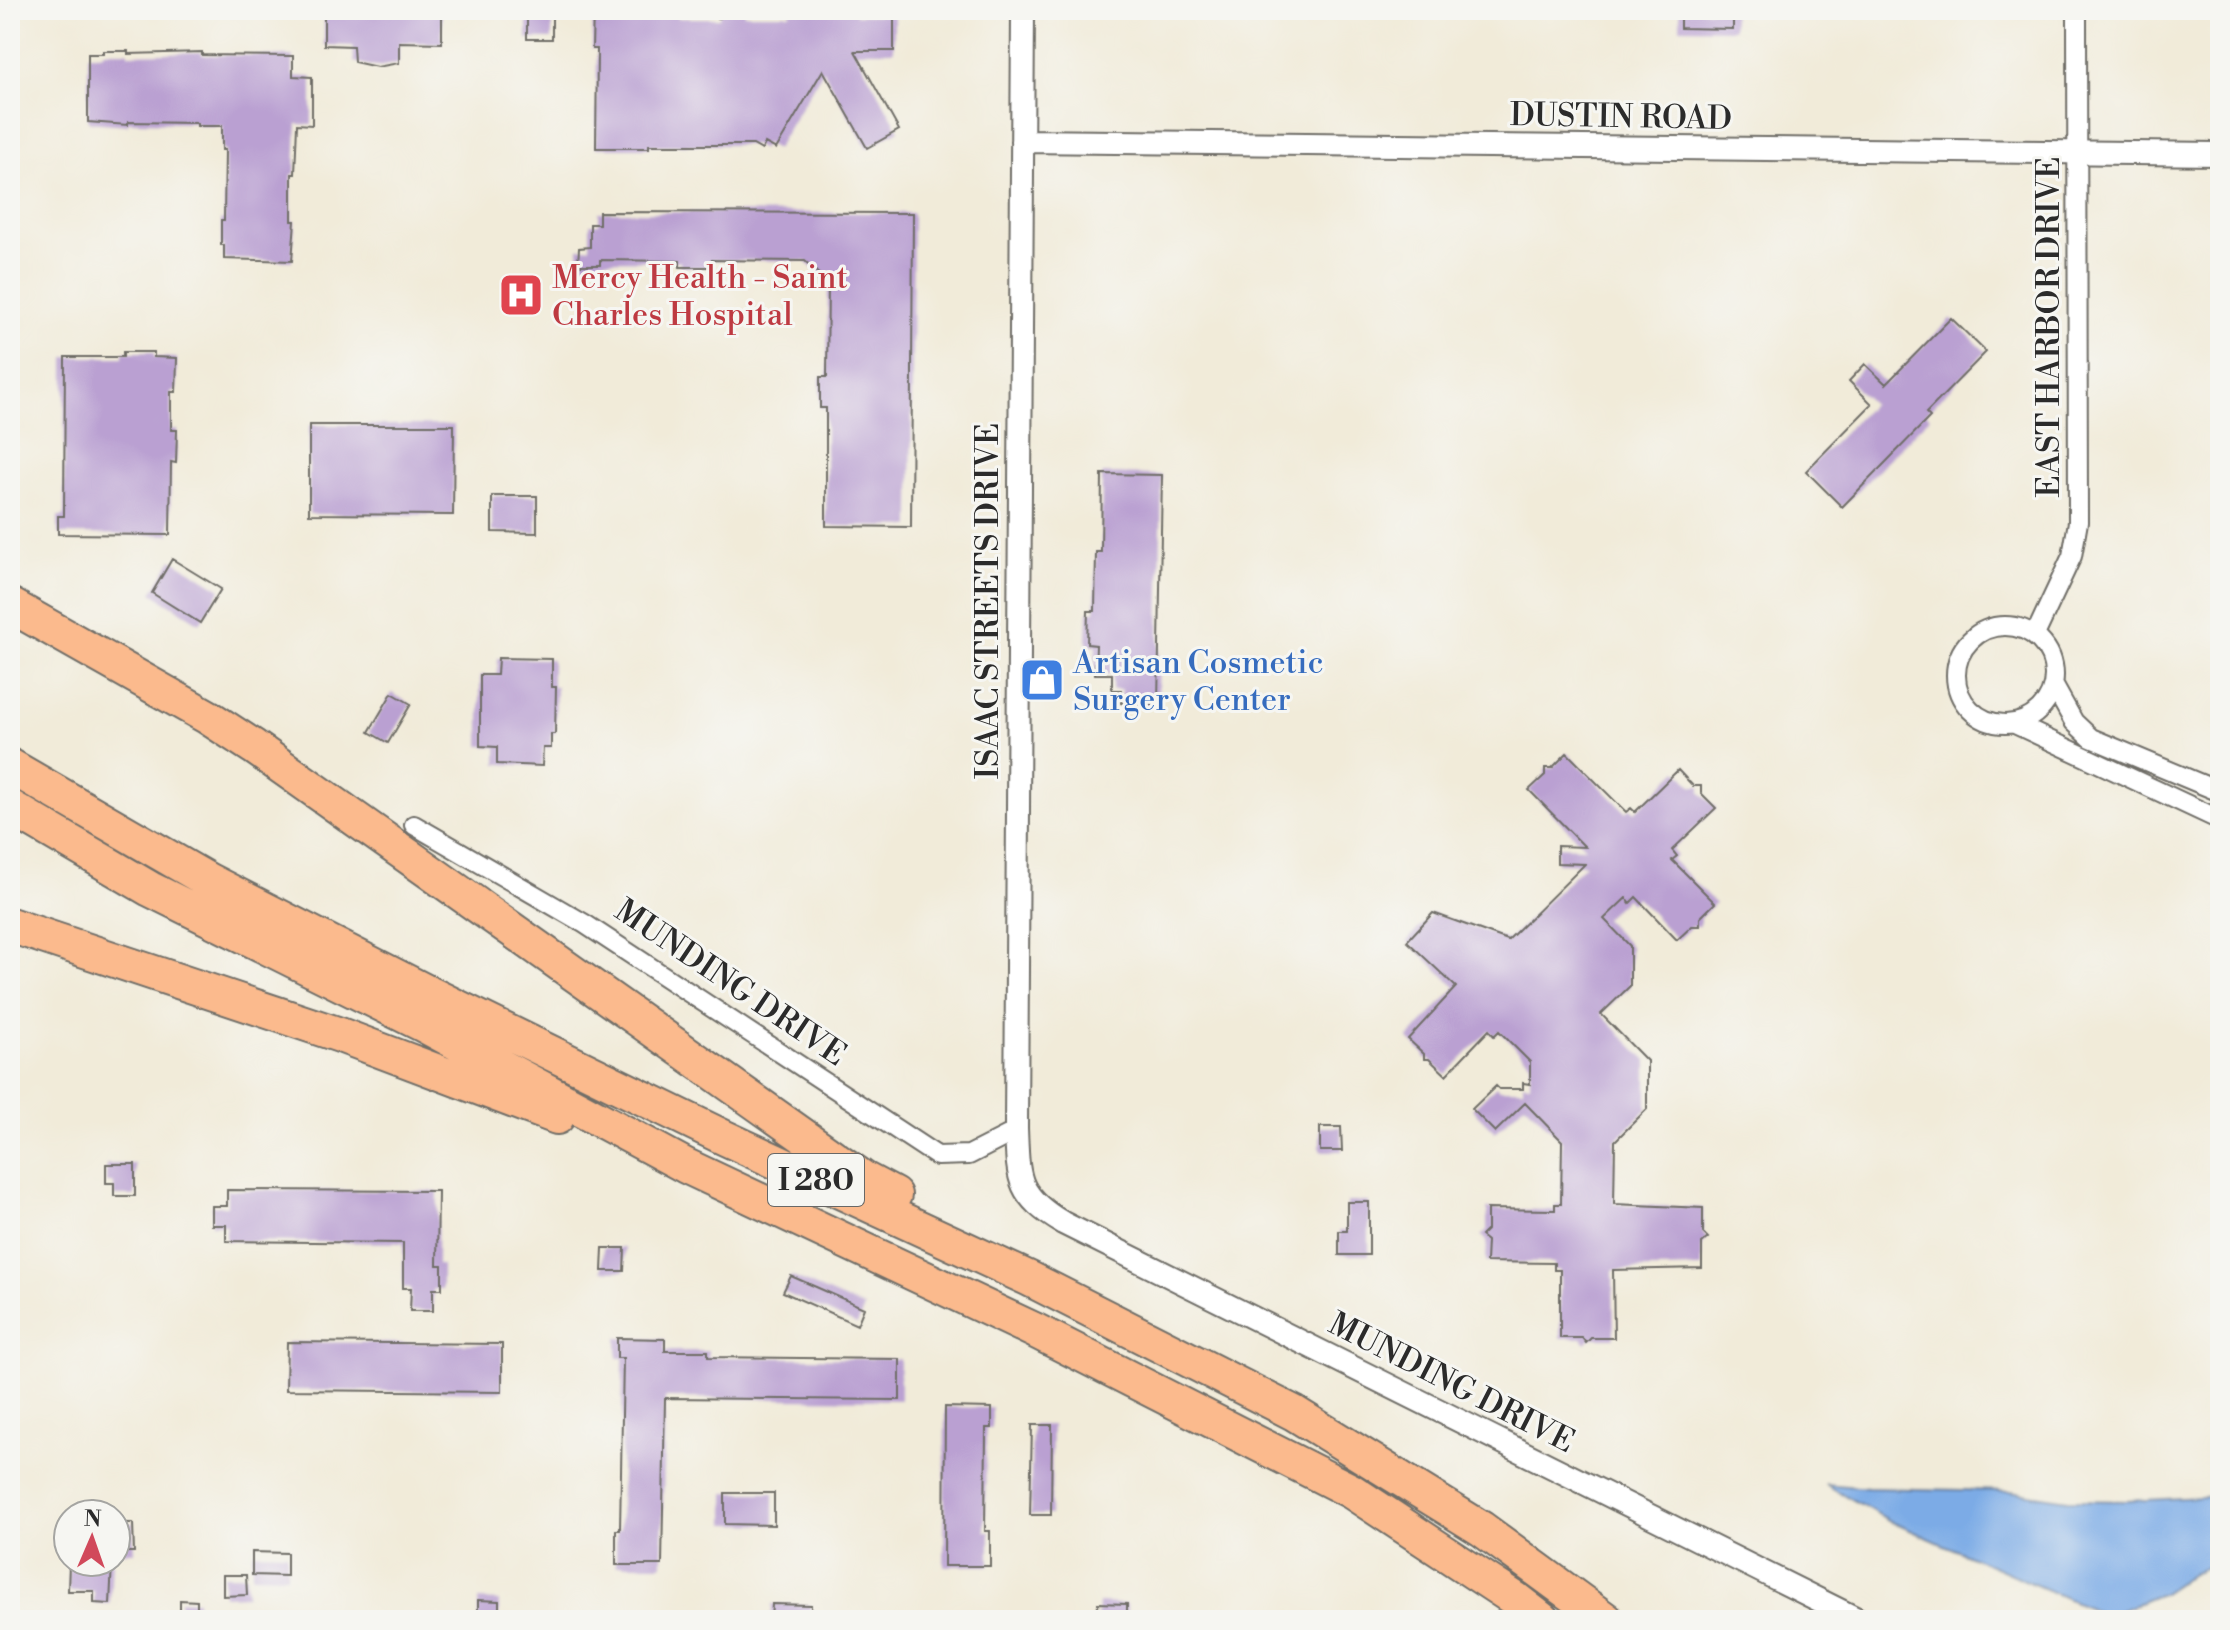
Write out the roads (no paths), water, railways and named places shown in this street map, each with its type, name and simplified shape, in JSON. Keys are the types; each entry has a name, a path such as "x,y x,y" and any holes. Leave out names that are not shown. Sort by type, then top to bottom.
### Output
{"highway":[{"path":"10,605 208,717 254,747 864,1179 951,1227 1030,1279"},
{"name":"I 280","path":"10,766 209,881 411,984 723,1137 1030,1279 1306,1420 1482,1529 1606,1620"},
{"name":"I 280","path":"10,807 150,889 424,1025 686,1166 1034,1330 1351,1491 1542,1620"},
{"path":"10,925 340,1035 686,1166"}],"street":[{"name":"ISAAC STREETS DRIVE","path":"1023,10 1016,1131 1019,1176 1024,1191"},
{"name":"EAST HARBOR DRIVE","path":"2035,635 2072,556 2078,522 2077,10"},
{"name":"DUSTIN ROAD","path":"1022,141 2220,154"},
{"path":"2004,626 2020,628 2035,635 2046,647 2053,662 2054,686 2048,702 2030,718 2015,724 1998,724 1969,710 1960,696 1956,680 1957,664 1968,643 1988,629 2004,626"},
{"path":"2054,686 2074,722 2091,738 2220,792"},
{"path":"2015,724 2220,820"},
{"name":"MUNDING DRIVE","path":"414,825 585,924 937,1156 969,1155 1016,1131"},
{"name":"MUNDING DRIVE","path":"1024,1191 1046,1213 1063,1223 1859,1620"}],"water":[{"path":"1825,1484 2010,1491 2068,1500 2127,1501 2220,1496 2220,1560 2163,1593 2107,1616 1894,1523"}],"place":[{"name":"Mercy Health - Saint Charles Hospital","path":"521,295"},
{"name":"Artisan Cosmetic Surgery Center","path":"1042,680"}]}
